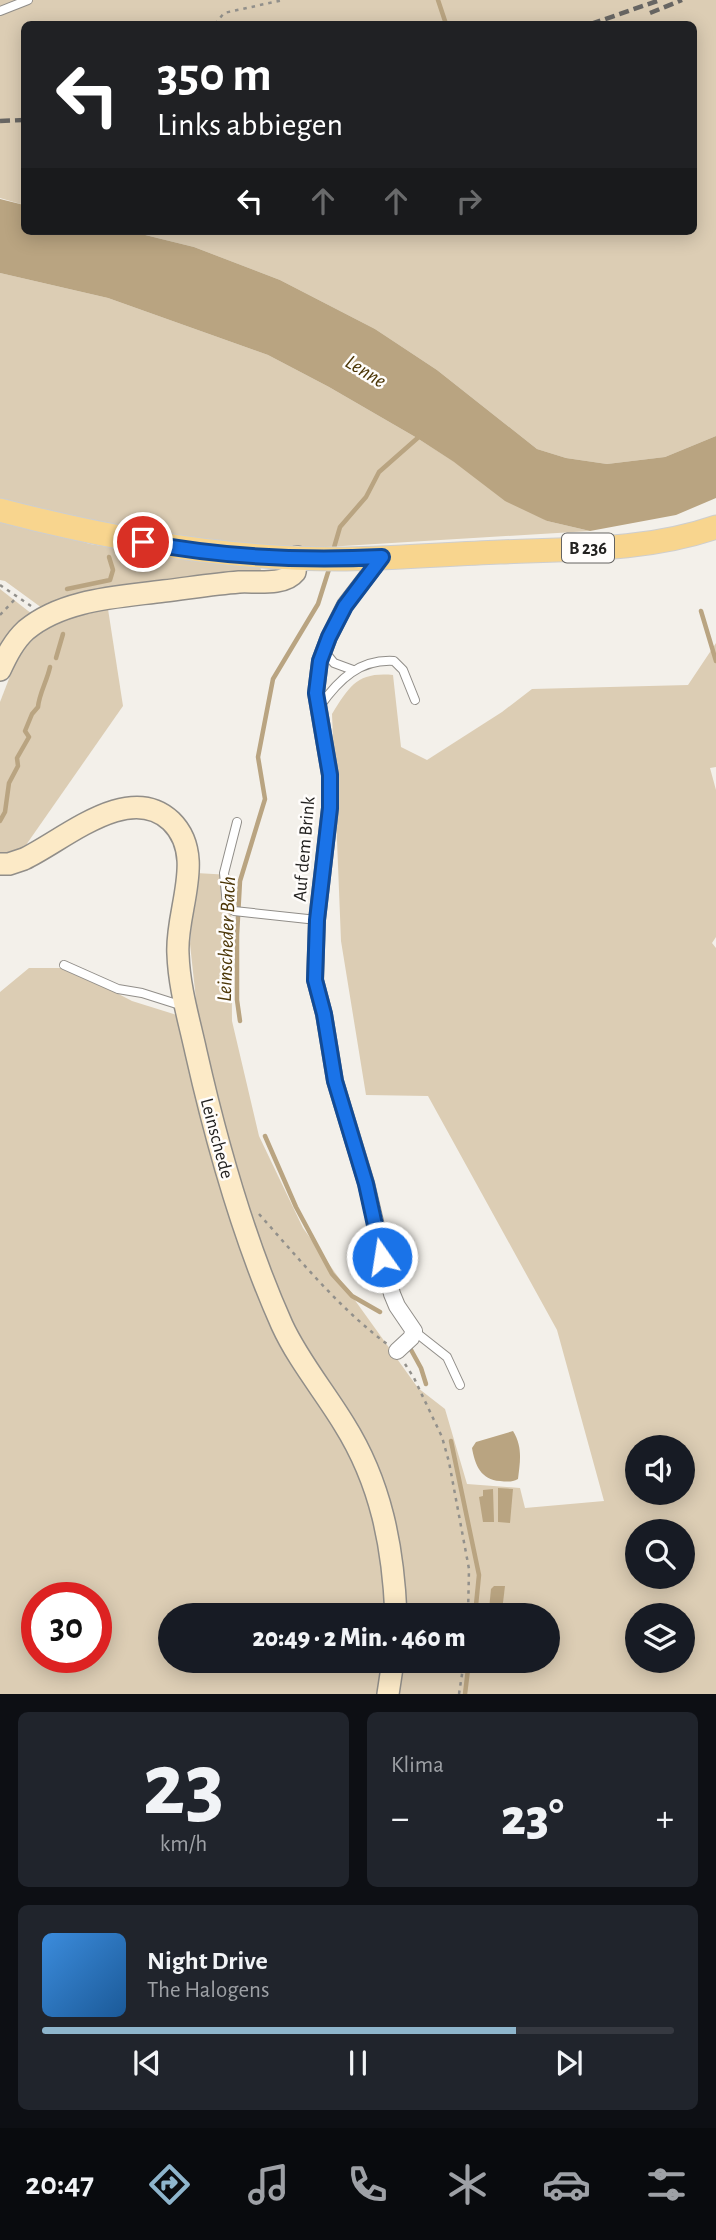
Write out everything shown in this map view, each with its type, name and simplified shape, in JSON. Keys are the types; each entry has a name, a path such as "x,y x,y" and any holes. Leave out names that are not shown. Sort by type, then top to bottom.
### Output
{"main road":[{"name":"B 236","path":"0,510 92,533 169,547 236,555 336,559 657,543 716,527"},
{"path":"0,670 19,636 43,618 91,602 239,582 286,579 295,572 297,557"},
{"name":"Leinschede","path":"0,864 24,859 103,816 131,806 148,808 165,816 179,832 188,861 177,949 186,1007 229,1180 261,1274 284,1328 345,1425 375,1488 391,1548 395,1603"},
{"path":"388,1694 391,1673"}],"street":[{"name":"Auf dem Brink","path":"382,557 345,606 324,650 316,693 330,775 330,808 317,920 315,980 324,1014 335,1081 366,1184 392,1294 397,1307 414,1331"},
{"path":"397,1352 414,1331"}],"lane":[{"path":"0,11 28,0"},
{"path":"324,650 334,663 353,670"},
{"path":"318,708 353,670 369,663 394,661 403,670 415,700"},
{"path":"237,822 224,873 227,906 234,911 317,920"},
{"path":"64,965 118,989 142,993 186,1007"},
{"path":"414,1331 447,1357 460,1385"}],"path":[{"path":"217,21 224,13 284,0"},
{"path":"0,585 43,618"},
{"path":"0,615 17,597"},
{"path":"256,1210 310,1271 372,1333 397,1352 414,1378 442,1437 470,1569 469,1603"},
{"path":"458,1694 462,1673"}],"shaded area":[{"path":"0,0 716,0 716,436 665,457 607,464 566,458 537,449 437,370 375,329 280,280 194,247 145,235 697,235 697,21 21,21 21,204 0,198"},
{"path":"0,273 108,298 268,355 417,438 547,521 590,531 310,548 167,538 0,501"},
{"path":"0,518 90,544 171,557 260,566 262,574 42,608 0,580"},
{"path":"0,589 32,614 0,647"},
{"path":"108,609 123,706 26,845 10,862 0,861 0,702 19,653 45,628 69,618"},
{"path":"716,643 716,767 710,768 716,790 716,937 712,943 716,948 716,1694 0,1694 0,992 29,968 60,968 84,976 132,1001 180,1016 244,1224 198,1018 190,944 196,873 231,875 232,1021 259,1136 303,1228 418,1388 445,1409 467,1484 520,1488 525,1508 604,1501 557,1330 428,1096 366,1095 341,941 332,714 344,695 363,678 393,675 401,747 427,760 502,712 532,689 688,685"}],"water":[{"name":"Lenne","path":"0,199 21,204 21,235 145,235 194,247 280,280 375,329 437,370 537,449 566,458 607,464 665,457 716,436 716,498 676,515 590,531 547,521 505,501 417,438 268,355 108,298 0,273"},
{"path":"513,1431 520,1449 518,1479 505,1482 488,1478 477,1466 472,1448 476,1442"},
{"path":"498,1488 513,1489 510,1523 498,1522"},
{"path":"493,1489 494,1522 483,1522 479,1497 483,1496 483,1490"},
{"path":"494,1586 505,1586 503,1603 490,1603 491,1589"}],"waterway":[{"path":"438,0 445,21"},
{"name":"Leinscheder Bach","path":"333,551 340,527 366,497 379,472 421,435"},
{"path":"67,589 110,580 113,570 109,557"},
{"name":"Leinscheder Bach","path":"240,1021 237,1000 240,881 265,799 258,757 273,679 318,604 330,566"},
{"path":"701,611 716,661"},
{"path":"56,658 63,634"},
{"path":"0,821 5,812 9,783 18,766 17,758 29,737 25,731 38,707 50,667"},
{"name":"Leinscheder Bach","path":"265,1136 296,1207 332,1274 352,1296 380,1312"},
{"name":"Leinscheder Bach","path":"410,1348 426,1384"},
{"name":"Leinscheder Bach","path":"451,1441 479,1575 476,1603"},
{"name":"Leinscheder Bach","path":"465,1694 468,1673"}],"railway":[{"path":"600,21 660,0"},
{"path":"650,13 682,0"},
{"path":"0,121 21,120"}],"route":[{"path":"143,542 236,555 346,559 382,557 345,606 320,661 316,693 330,775 330,808 317,920 315,980 324,1014 335,1081 366,1184 382,1257"}]}
